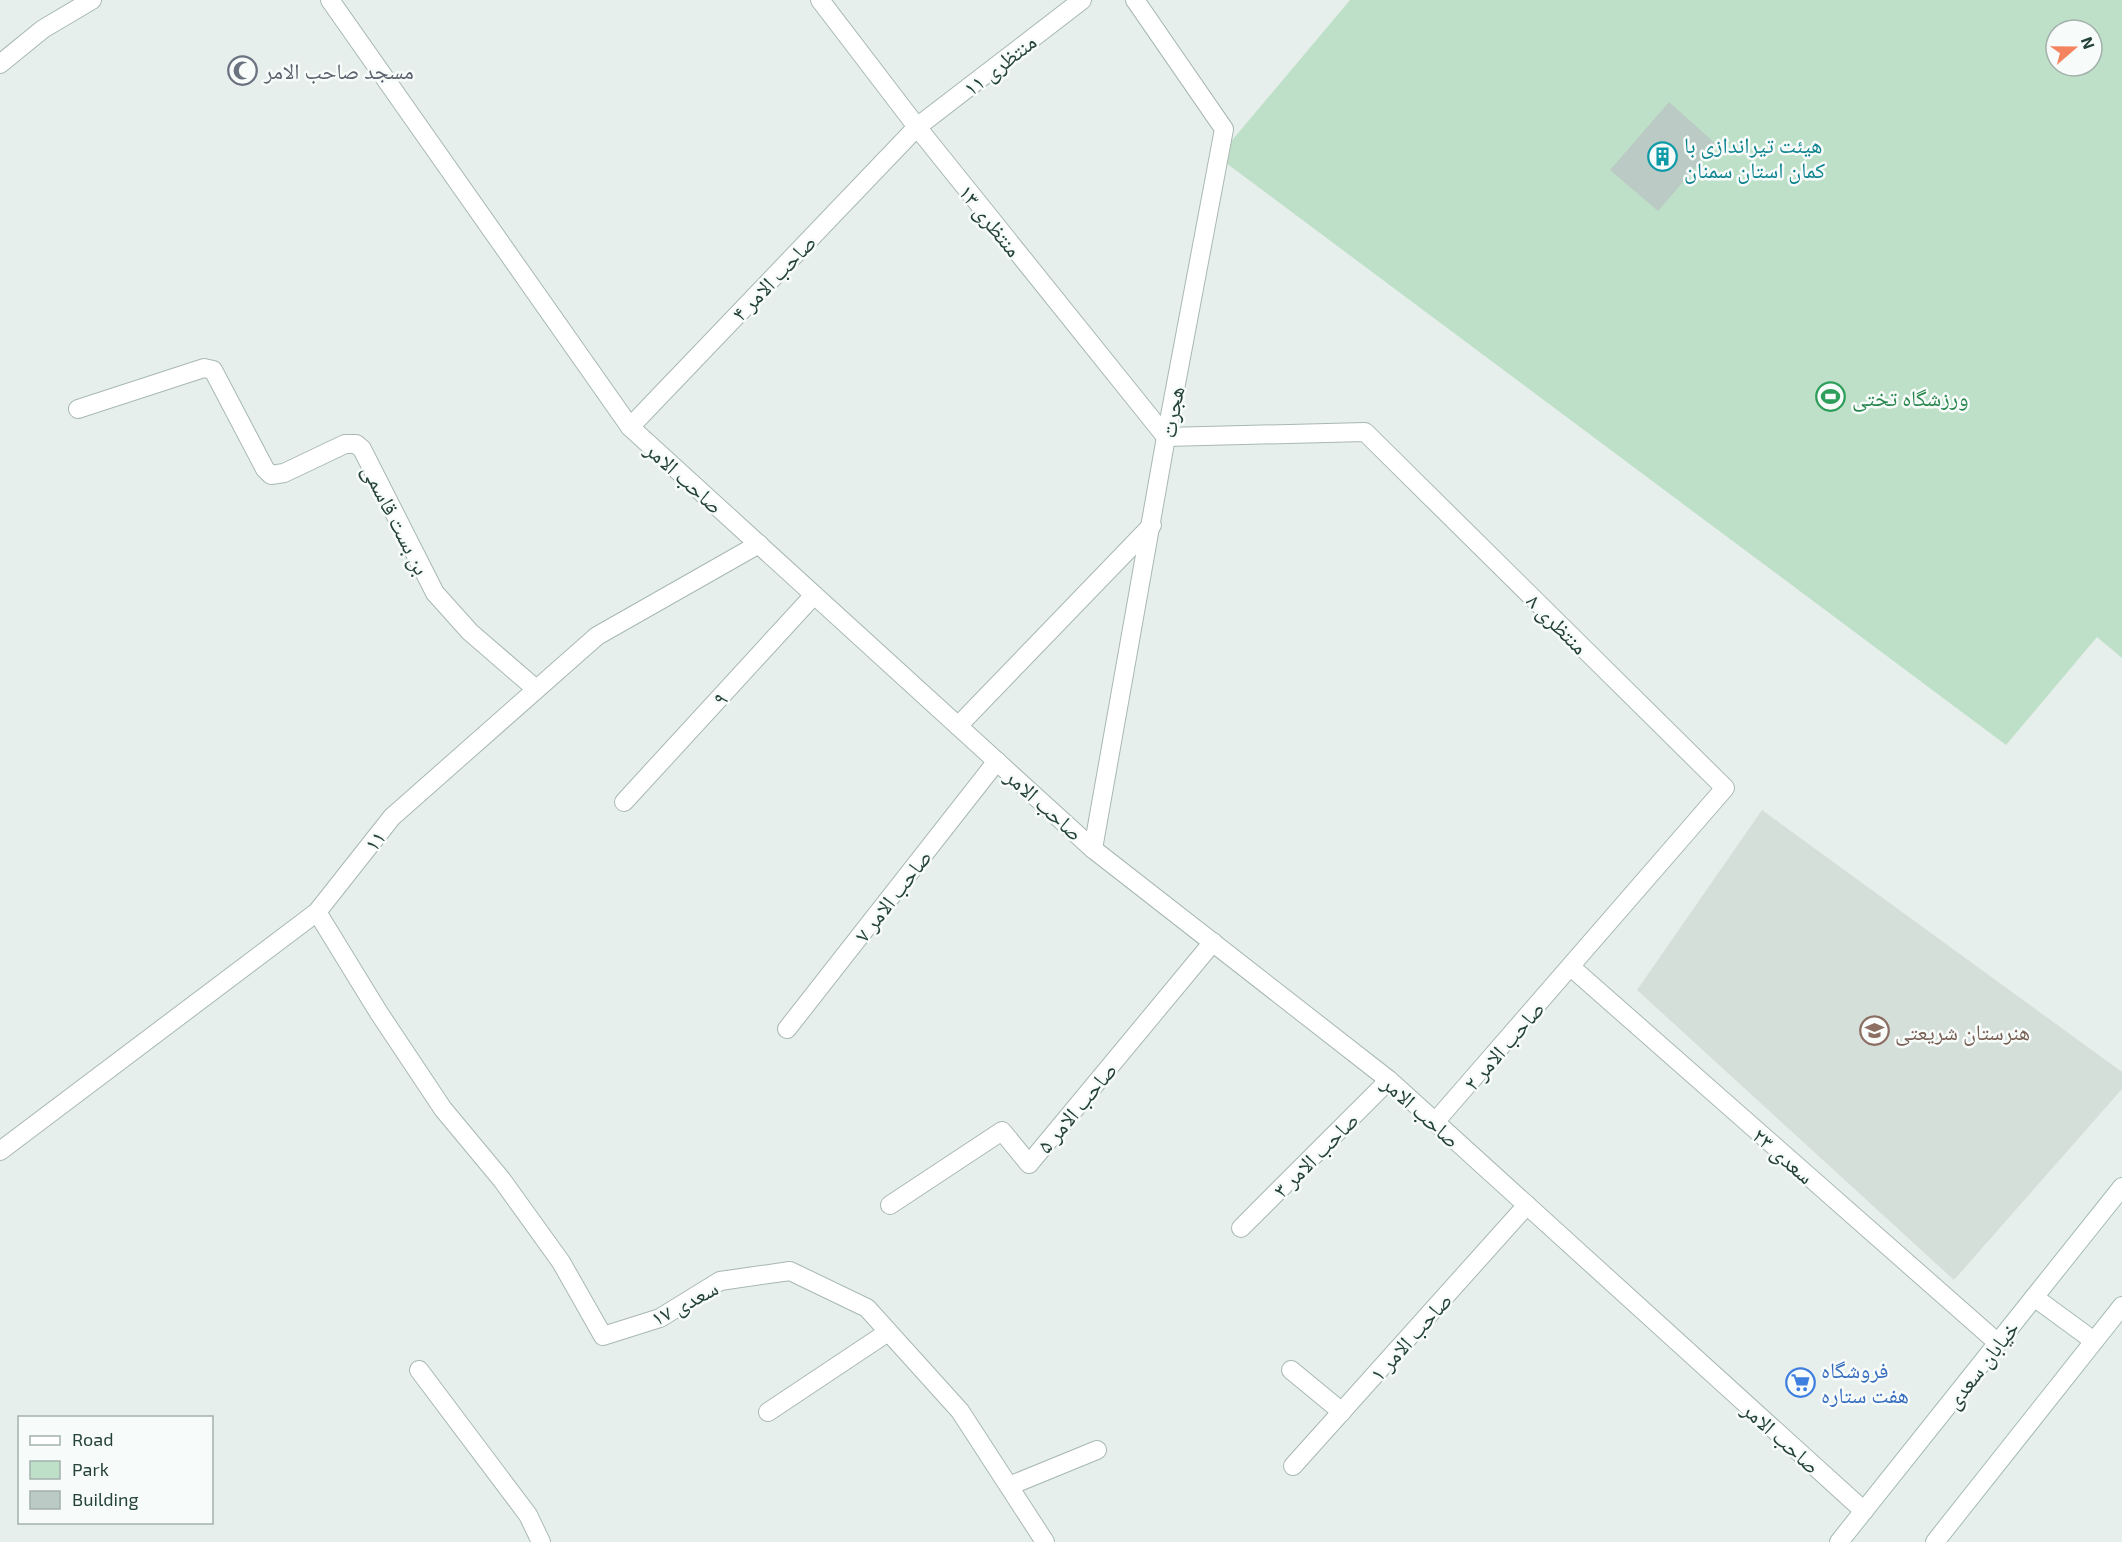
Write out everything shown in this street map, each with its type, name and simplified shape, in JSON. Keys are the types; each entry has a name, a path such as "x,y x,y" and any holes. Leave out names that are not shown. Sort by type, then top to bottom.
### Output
{"street":[{"path":"0,64 43,29 92,0"},
{"name":"صاحب الامر","path":"330,0 630,427 1093,849 1389,1080 1864,1511"},
{"name":"منتظری ۱۳","path":"820,0 917,127 1166,437"},
{"name":"منتظری ۱۱","path":"917,127 1082,0"},
{"name":"هجرت","path":"1093,849 1166,437 1224,129 1135,0"},
{"name":"صاحب الامر ۴","path":"630,427 917,127"},
{"name":"بن بست قاسمی","path":"78,409 204,368 213,370 265,469 271,475 284,473 345,444 356,444 362,449 435,593 470,632 537,689"},
{"name":"منتظری ۸","path":"1166,437 1365,432 1725,788 1571,967"},
{"path":"958,726 1152,525"},
{"name":"۱۱","path":"0,1151 317,912 392,817 597,636 759,544"},
{"name":"۹","path":"624,802 814,595"},
{"name":"صاحب الامر ۷","path":"787,1029 997,761"},
{"name":"سعدی ۱۷","path":"317,912 379,1013 443,1109 502,1180 561,1262 603,1336 660,1318 720,1281 790,1271 867,1308 960,1412 1045,1542"},
{"name":"صاحب الامر ۵","path":"890,1205 1002,1131 1029,1164 1213,942"},
{"name":"صاحب الامر ۲","path":"1435,1122 1571,967"},
{"name":"سعدی ۲۳","path":"1571,967 1998,1342"},
{"name":"صاحب الامر ۳","path":"1241,1228 1389,1080"},
{"name":"خیابان سعدی","path":"1839,1542 2122,1187"},
{"name":"صاحب الامر ۱","path":"1293,1466 1527,1205"},
{"path":"2034,1298 2094,1341"},
{"path":"1935,1542 2122,1306"},
{"path":"768,1412 888,1332"},
{"path":"419,1370 528,1515 541,1542"},
{"path":"1291,1370 1342,1412"},
{"path":"1009,1486 1097,1450"}],"shaded area":[{"name":"هنرستان شریعتی","path":"1762,810 2122,1072 2122,1089 1954,1280 1637,990"}],"green space":[{"name":"ورزشگاه تختی","path":"1350,0 2122,0 2122,658 2097,637 2006,745 1218,157"}],"building":[{"name":"هیئت تیراندازی با کمان استان سمنان","path":"1669,102 1716,144 1658,211 1610,170"}],"place":[{"name":"مسجد صاحب الامر","path":"243,70"},
{"name":"هیئت تیراندازی با کمان استان سمنان","path":"1663,157"},
{"name":"ورزشگاه تختی","path":"1831,397"},
{"name":"هنرستان شریعتی","path":"1874,1031"},
{"name":"فروشگاه هفت ستاره","path":"1800,1382"}]}
